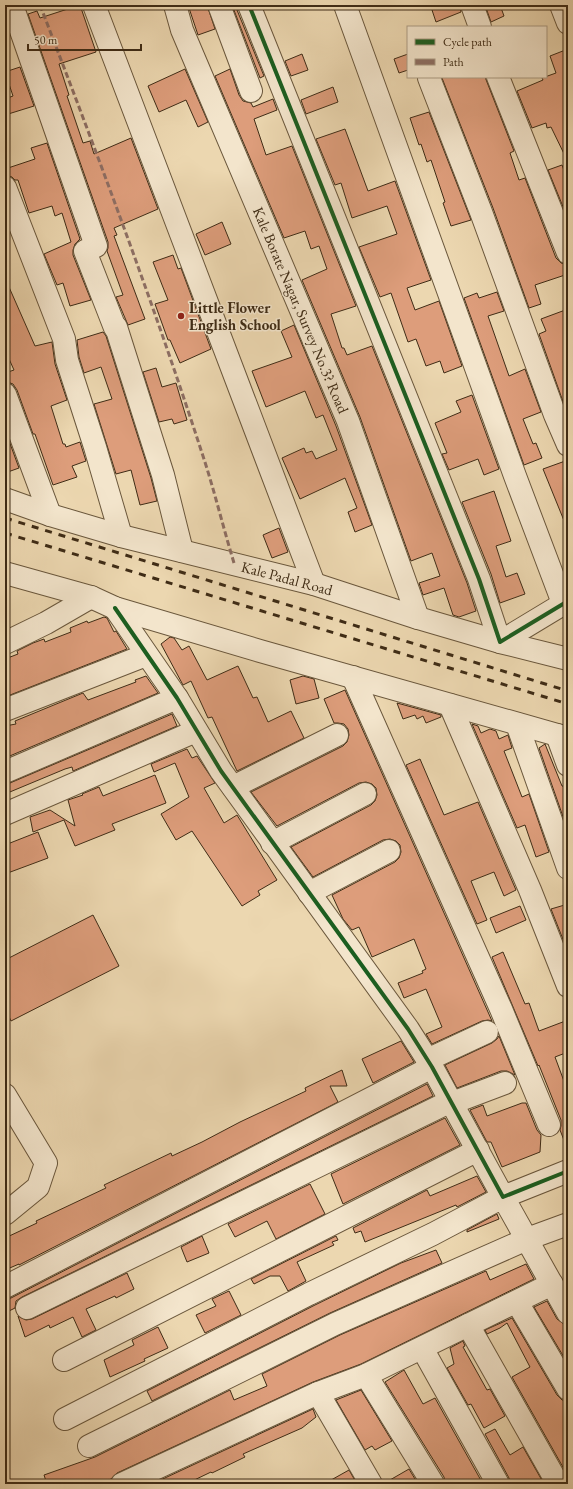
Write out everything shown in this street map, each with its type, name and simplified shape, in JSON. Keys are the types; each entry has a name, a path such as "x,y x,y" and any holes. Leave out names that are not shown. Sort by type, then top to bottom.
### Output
{"street":[{"path":"12,5 96,246 85,251 115,328 116,327 163,475 182,551"},
{"path":"94,5 314,584"},
{"name":"Kale Borate Nagar, Survey No.3? Road","path":"175,5 182,30 348,421 418,618"},
{"path":"219,5 251,91"},
{"path":"248,5 480,579 500,642 565,602 513,468 345,5"},
{"path":"472,5 480,26"},
{"path":"561,5 568,23"},
{"path":"429,78 486,226 555,415 568,445"},
{"path":"498,78 568,253"},
{"path":"5,187 64,339 67,360 95,447 121,536"},
{"path":"5,394 50,515"},
{"name":"Kale Padal Road","path":"5,499 50,515 121,536 314,584 418,618 500,642 568,659"},
{"path":"5,573 91,597 115,608 450,705 563,736 568,765"},
{"path":"42,583 48,607 46,623"},
{"path":"5,643 46,623 91,597"},
{"path":"115,608 177,698 232,787 408,1029 430,1063 503,1198 568,1313"},
{"path":"5,710 146,654"},
{"path":"353,677 501,1009 549,1125"},
{"path":"5,772 177,698"},
{"path":"450,705 530,890 568,986"},
{"path":"518,724 568,868"},
{"path":"5,814 196,731"},
{"path":"232,787 337,735"},
{"path":"272,843 365,794"},
{"path":"309,894 389,851"},
{"path":"5,1287 487,1032"},
{"path":"27,1308 451,1102 505,1083"},
{"path":"5,1095 46,1163 38,1187 5,1214"},
{"path":"64,1360 478,1150"},
{"path":"65,1419 309,1294 433,1234 503,1198 568,1171"},
{"path":"89,1446 334,1324 527,1239 568,1224"},
{"path":"122,1484 318,1393 366,1375 552,1284"},
{"path":"517,1302 568,1389"},
{"path":"468,1325 558,1484"},
{"path":"422,1348 498,1484"},
{"path":"366,1375 433,1484"},
{"path":"318,1393 371,1484"}],"building":[{"path":"80,5 96,52 59,64 69,95 67,96 83,143 90,141 94,154 131,138 158,209 114,228 117,235 114,236 145,319 128,325 116,297 123,295 107,251 108,242 28,14 37,11 40,18"},
{"path":"188,5 207,5 215,29 198,35"},
{"path":"232,5 237,5 237,10 264,76 260,78"},
{"path":"445,5 460,5 461,12 436,22 432,10"},
{"path":"485,5 500,5 504,16 491,22"},
{"path":"568,49 568,162 551,127 547,128 546,123 532,128 517,91 543,80 542,78 547,78 547,76 556,73 550,56"},
{"path":"302,54 308,70 291,76 285,61"},
{"path":"407,54 407,70 399,73 394,59"},
{"path":"20,67 34,106 5,115 5,99 13,96 5,72"},
{"path":"185,69 208,122 198,127 186,100 159,112 148,86"},
{"path":"230,69 239,95 243,101 251,103 253,107 273,99 277,110 254,119 266,155 292,146 356,306 331,314 342,348 344,348 347,355 372,346 467,583 476,611 459,617 453,615 444,588 423,595 419,583 440,576 432,553 411,561 360,417 302,280 327,269 319,246 311,249 305,231 284,238 215,76"},
{"path":"442,78 485,78 514,151 510,153 519,180 525,178 556,258 561,263 568,265 568,274 535,285 541,304 529,308 493,208"},
{"path":"333,87 338,102 306,114 301,100"},
{"path":"429,112 471,220 451,226 443,203 445,202 431,160 427,162 421,144 419,145 410,118"},
{"path":"345,129 368,191 395,181 431,280 407,288 415,310 439,301 462,366 444,373 440,361 426,366 416,339 408,342 391,293 380,297 359,247 397,234 387,206 352,218 341,183 335,185 316,139"},
{"path":"47,143 80,239 75,244 73,255 91,300 70,306 63,283 57,285 44,254 71,242 62,213 55,216 52,206 29,213 18,180 6,175 5,171 5,169 35,159 31,148"},
{"path":"562,165 568,181 568,219 548,170"},
{"path":"222,222 231,244 205,255 196,234"},
{"path":"173,255 178,269 181,268 211,349 180,363 170,340 168,340 155,304 168,300 153,262"},
{"path":"5,278 35,346 52,342 55,364 67,400 51,406 63,444 65,444 66,447 80,442 86,461 72,466 77,477 53,485 35,434 33,434 17,390 13,384 5,381 5,373 14,370 5,350"},
{"path":"497,292 504,311 488,316 509,376 525,369 541,412 523,419 533,444 536,443 542,458 524,465 464,298 477,293 479,298"},
{"path":"568,309 568,409 566,410 539,334 546,331 541,319"},
{"path":"294,325 336,426 372,525 355,532 348,512 357,508 345,478 300,499 282,458 304,448 306,453 312,451 316,459 337,450 323,415 316,418 305,391 266,407 252,371 292,357 281,331"},
{"path":"103,332 106,336 157,501 140,505 131,470 116,474 94,404 112,399 101,367 84,373 79,357 77,340"},
{"path":"156,368 162,387 176,383 187,420 174,424 172,419 159,422 143,372"},
{"path":"472,395 499,469 484,475 478,459 449,470 442,454 447,453 435,423 461,412 456,401"},
{"path":"5,430 19,468 5,473"},
{"path":"568,460 568,528 567,528 543,469"},
{"path":"494,491 511,541 496,546 506,577 517,573 525,594 500,603 491,574 462,502"},
{"path":"279,528 288,552 272,558 263,535"},
{"path":"104,617 107,618 114,632 116,631 127,649 5,697 5,659 18,654 17,651 33,643 44,639 45,642 71,632 70,628 87,621 88,623"},
{"path":"170,637 174,638 182,650 189,646 207,680 238,666 253,698 257,697 268,722 291,711 304,738 237,771 212,717 208,718 191,681 183,685 161,644"},
{"path":"146,676 158,693 5,758 5,726 16,724 15,721 83,693 88,700 136,682 135,680"},
{"path":"303,676 314,679 319,698 296,704 290,680"},
{"path":"345,690 492,1021 482,1021 432,1044 426,1034 442,1027 426,989 404,998 398,983 423,973 422,971 426,969 414,939 372,957 359,927 352,930 343,919 332,895 395,862 399,858 401,852 400,845 396,841 390,839 383,840 313,877 291,847 371,805 375,801 377,795 376,788 372,784 366,782 359,783 277,826 251,792 343,746 347,742 349,735 348,729 344,724 334,723 324,699"},
{"path":"397,703 441,715 441,717 426,723 423,716 417,719 415,715 403,719"},
{"path":"172,714 177,726 73,771 72,767 65,769 5,794 5,784"},
{"path":"472,724 478,726 481,733 490,729 496,731 499,739 508,735 512,748 504,751 522,797 529,794 549,852 536,857 525,825 517,828"},
{"path":"545,744 568,801 568,831 539,748"},
{"path":"187,749 192,758 197,756 215,783 204,788 224,823 237,815 277,880 258,891 260,895 242,906 192,831 176,840 161,814 189,797 175,763 154,772 151,764"},
{"path":"420,759 444,815 478,802 516,890 504,896 494,872 471,881 487,920 477,924 406,765"},
{"path":"155,775 166,803 112,824 115,830 75,846 64,820 33,832 30,817 50,810 75,826 68,800 99,787 103,796"},
{"path":"38,832 48,858 5,874 5,845"},
{"path":"568,904 568,952 551,909"},
{"path":"520,906 526,920 496,933 490,918"},
{"path":"93,915 119,966 11,1021 5,1008 5,960"},
{"path":"503,952 525,1004 529,1003 539,1031 568,1020 568,1052 555,1057 568,1092 567,1148 560,1130 561,1120 492,957"},
{"path":"499,1036 515,1075 507,1071 501,1071 457,1088 445,1065 492,1043"},
{"path":"401,1041 414,1062 373,1083 362,1059"},
{"path":"342,1070 347,1086 330,1086 338,1102 19,1265 5,1270 5,1238 37,1223 36,1221 106,1188 104,1185 171,1153 172,1156 202,1142 240,1122 306,1091 305,1088"},
{"path":"427,1084 433,1096 22,1297 16,1301 15,1308 9,1311 5,1299 11,1298"},
{"path":"522,1103 526,1103 537,1130 541,1135 540,1152 502,1167 491,1142 487,1142 470,1110 483,1105 487,1116"},
{"path":"445,1118 460,1145 343,1204 331,1174"},
{"path":"477,1176 486,1192 457,1207 456,1205 365,1242 361,1231 355,1233 353,1228 427,1190 430,1196"},
{"path":"310,1184 325,1214 276,1239 267,1221 235,1237 228,1224"},
{"path":"497,1214 499,1219 467,1232 467,1230"},
{"path":"202,1236 209,1253 187,1262 181,1247"},
{"path":"336,1236 338,1240 332,1242 334,1245 297,1262 306,1281 288,1291 280,1276 270,1276 254,1284 251,1279"},
{"path":"436,1250 442,1263 330,1313 152,1401 147,1391 401,1263"},
{"path":"526,1264 534,1279 361,1364 313,1382 117,1473 111,1479 100,1484 47,1484 44,1475 95,1457 230,1390 234,1400 267,1386 262,1374 340,1335 486,1271 490,1280"},
{"path":"127,1273 134,1289 116,1298 115,1296 86,1309 96,1330 82,1337 73,1317 50,1328 49,1325 25,1337 18,1316 26,1320 32,1319"},
{"path":"229,1291 241,1315 205,1333 196,1315 216,1306 212,1299"},
{"path":"547,1301 557,1319 564,1324 568,1332 568,1364 534,1307"},
{"path":"512,1318 557,1395 562,1400 568,1401 568,1476 512,1377 530,1367 507,1323 487,1334 485,1330"},
{"path":"158,1327 168,1348 144,1359 145,1361 110,1377 104,1360 134,1345 132,1340"},
{"path":"463,1341 465,1346 463,1347 487,1390 490,1389 505,1416 484,1428 471,1404 468,1405 447,1368 454,1364 450,1348"},
{"path":"404,1370 423,1404 435,1398 483,1484 445,1484 444,1477 385,1382"},
{"path":"361,1390 392,1441 375,1450 372,1446 365,1450 336,1400"},
{"path":"313,1409 316,1417 302,1428 243,1454 245,1457 212,1473 211,1472 186,1484 152,1484"},
{"path":"495,1429 510,1455 523,1447 544,1484 510,1484 509,1478 485,1434"},
{"path":"409,1469 418,1484 383,1484"},
{"path":"349,1470 357,1484 324,1484"}],"railway":[{"path":"5,518 568,691"},
{"path":"5,533 568,704"}],"marked path":[{"path":"40,5 164,340 206,467 234,563"}],"cycle path":[{"path":"249,5 479,579 500,642 568,601"},
{"path":"115,608 177,698 221,771 408,1029 432,1067 503,1197 568,1171"}],"place":[{"name":"Little Flower English School","path":"181,316"}]}
